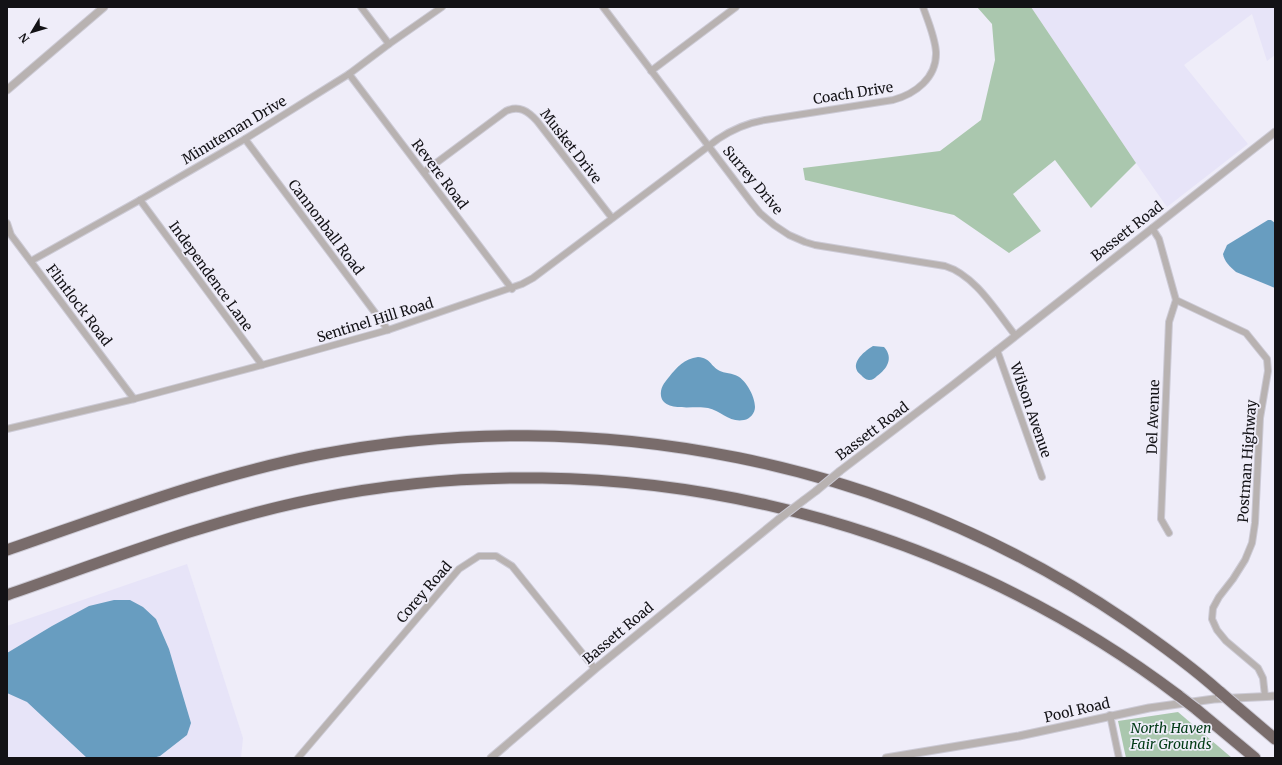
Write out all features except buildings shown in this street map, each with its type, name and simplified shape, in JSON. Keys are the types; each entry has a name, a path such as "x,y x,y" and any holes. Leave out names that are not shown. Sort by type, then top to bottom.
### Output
{"highway":[{"path":"7,550 209,481 273,464 344,450 420,441 498,436 574,437 661,445 731,456 808,474 886,499 954,526 1027,561 1091,597 1162,646 1220,692 1275,739"},
{"path":"7,595 220,523 274,508 336,495 409,484 484,479 554,478 612,481 700,491 767,505 840,524 912,548 981,578 1058,617 1116,652 1196,709 1254,758"}],"street":[{"path":"7,90 104,7"},
{"path":"361,7 389,44"},
{"name":"Minuteman Drive","path":"31,261 245,139 349,74 442,7"},
{"name":"Surrey Drive","path":"603,7 760,213 782,231 815,245 944,266 957,271 975,284 1015,335"},
{"path":"651,71 736,7"},
{"name":"Coach Drive","path":"709,146 737,128 754,122 893,100 911,94 925,82 935,60 935,45 923,7"},
{"name":"Revere Road","path":"349,74 512,289"},
{"name":"Musket Drive","path":"424,172 506,111 512,108 518,108 525,110 537,121 612,218"},
{"name":"Bassett Road","path":"491,758 595,668 779,519 1275,132"},
{"name":"Cannonball Road","path":"245,139 388,330"},
{"name":"Sentinel Hill Road","path":"7,430 134,399 388,330 512,289 533,278 709,146"},
{"name":"Independence Lane","path":"140,200 262,365"},
{"name":"Flintlock Road","path":"7,223 11,235 134,399"},
{"path":"1152,228 1159,239 1176,300 1246,333 1268,359 1275,360"},
{"name":"Del Avenue","path":"1169,533 1161,519 1169,322 1176,300"},
{"name":"Wilson Avenue","path":"997,350 1042,477"},
{"name":"Postman Highway","path":"1265,696 1263,678 1258,668 1226,641 1217,630 1212,619 1213,608 1245,560 1252,543 1255,523 1260,418 1268,371 1268,359"},
{"name":"Corey Road","path":"298,758 459,569 479,556 496,556 512,566 595,668"},
{"name":"Pool Road","path":"886,758 1019,736 1110,715 1149,708 1203,700 1275,696"},
{"path":"1110,715 1119,758"}],"shaded area":[{"path":"1031,7 1275,7 1275,55 1267,61 1252,14 1184,65 1248,144 1167,207"},
{"path":"187,564 243,738 241,758 7,758 7,626"}],"green space":[{"path":"977,7 1031,7 1136,163 1091,208 1055,160 1013,194 1041,231 1009,253 954,215 805,180 803,168 940,151 981,120 995,60 992,24"},
{"name":"North Haven Fair Grounds","path":"1178,712 1232,758 1126,758 1118,721"}],"water":[{"path":"1268,220 1275,223 1275,288 1236,272 1228,264 1223,254 1227,245"},
{"path":"873,346 884,347 889,355 889,359 886,367 881,373 874,379 868,380 857,371 856,363 861,355"},
{"path":"698,357 706,359 720,371 739,377 746,384 755,403 754,411 750,417 744,420 734,420 708,408 674,406 668,405 663,401 661,390 667,379 681,364"},
{"path":"114,600 130,600 143,607 156,619 169,649 191,723 187,735 160,756 153,758 87,758 27,702 7,693 7,653 89,606"}]}
